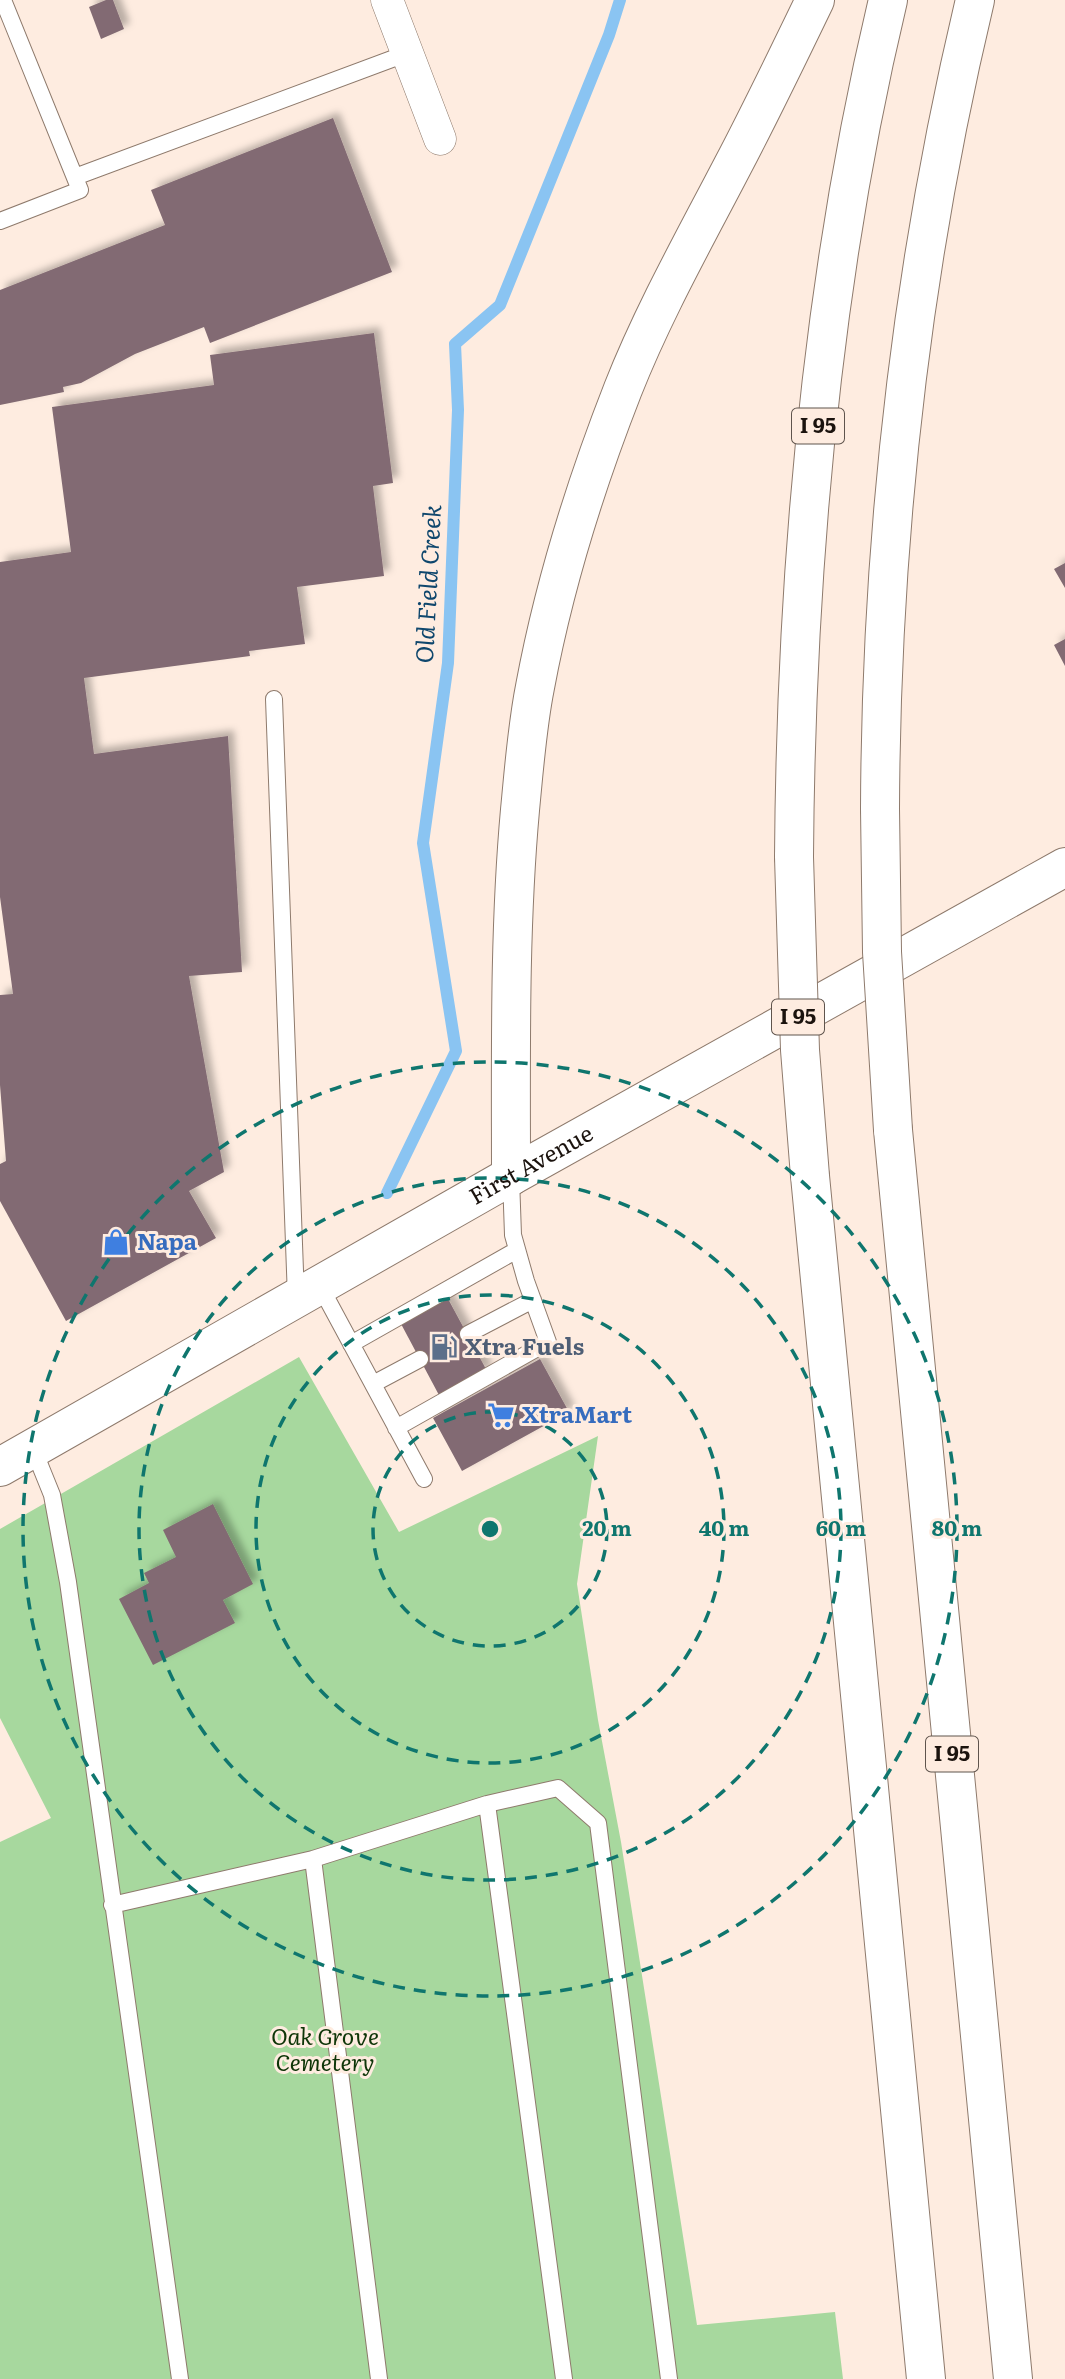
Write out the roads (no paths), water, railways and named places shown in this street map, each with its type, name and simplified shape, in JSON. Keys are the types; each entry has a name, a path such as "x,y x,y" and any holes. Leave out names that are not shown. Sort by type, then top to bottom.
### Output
{"main road":[{"path":"511,1176 511,1006 518,834 534,689 550,618 593,469 624,387 655,316 815,0"},
{"name":"I 95","path":"888,0 850,187 830,317 813,464 802,604 795,750 794,857 798,1024 810,1176 926,2379"},
{"name":"I 95","path":"975,0 939,168 916,311 899,450 887,591 880,735 882,951 893,1130 1013,2379"},
{"name":"First Avenue","path":"0,1466 1057,871"}],"street":[{"path":"387,0 440,139"}],"lane":[{"path":"0,221 80,190 3,0"},
{"path":"75,177 408,53"},
{"path":"274,699 308,1293 351,1343 424,1479"},
{"path":"396,1428 548,1342 513,1235 511,1176"},
{"path":"351,1343 517,1250"},
{"path":"468,1334 533,1300"},
{"path":"373,1384 420,1359"},
{"path":"33,1448 52,1495 68,1582 180,2379"},
{"path":"112,1905 313,1859 487,1804 558,1788 598,1823 669,2379"},
{"path":"487,1804 564,2379"},
{"path":"313,1859 379,2379"}],"waterway":[{"name":"Old Field Creek","path":"387,1193 456,1051 423,843 448,663 458,410 455,344 500,305 609,35 620,0"}],"place":[{"name":"Napa","path":"116,1242"},
{"name":"Xtra Fuels","path":"444,1347"},
{"name":"XtraMart","path":"501,1415"}],"park label":[{"name":"Oak Grove Cemetery","path":"325,2050"}]}
